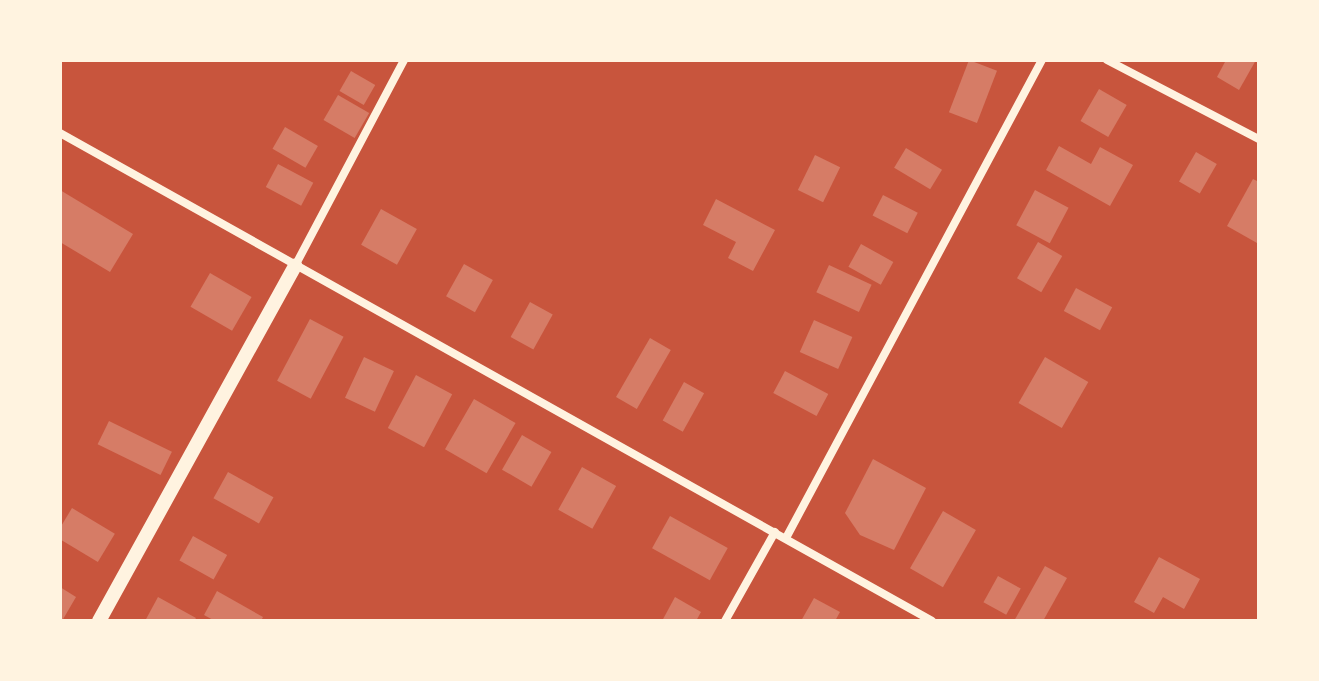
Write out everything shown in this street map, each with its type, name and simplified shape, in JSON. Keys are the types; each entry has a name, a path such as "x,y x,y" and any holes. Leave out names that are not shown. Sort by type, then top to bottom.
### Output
{"street":[{"path":"99,621 295,266 404,60"},
{"path":"786,538 1042,60"},
{"path":"1107,60 1259,139"},
{"path":"60,133 932,621"},
{"path":"725,621 775,532"}],"building":[{"path":"969,60 997,71 977,123 949,112"},
{"path":"1226,60 1256,60 1239,90 1217,77"},
{"path":"351,71 375,85 364,105 340,91"},
{"path":"1099,89 1127,105 1108,137 1080,121"},
{"path":"338,95 369,113 355,138 324,120"},
{"path":"285,127 318,146 305,168 272,149"},
{"path":"1059,146 1091,164 1100,147 1133,165 1110,206 1046,170"},
{"path":"906,148 942,170 930,189 894,168"},
{"path":"1196,152 1217,164 1200,193 1179,181"},
{"path":"815,155 840,167 823,202 798,190"},
{"path":"278,164 313,183 301,206 266,187"},
{"path":"1253,179 1259,182 1257,243 1227,226"},
{"path":"60,190 133,234 110,272 60,242"},
{"path":"1035,190 1069,208 1050,243 1016,225"},
{"path":"883,195 918,213 907,233 873,215"},
{"path":"716,199 775,230 753,271 728,258 736,242 703,225"},
{"path":"381,209 417,229 397,265 361,245"},
{"path":"1038,242 1062,256 1041,292 1017,278"},
{"path":"861,244 893,262 881,285 848,267"},
{"path":"464,264 493,280 475,312 446,296"},
{"path":"829,265 872,285 859,312 816,292"},
{"path":"210,273 252,297 232,331 190,307"},
{"path":"1076,288 1112,307 1100,330 1064,311"},
{"path":"530,302 553,315 533,350 511,337"},
{"path":"310,319 344,337 311,399 277,381"},
{"path":"814,320 852,337 838,369 800,352"},
{"path":"650,338 671,350 637,409 616,397"},
{"path":"364,357 394,371 375,412 345,398"},
{"path":"1045,357 1088,382 1062,428 1018,403"},
{"path":"785,371 828,394 817,416 773,393"},
{"path":"416,375 452,394 424,447 388,428"},
{"path":"684,382 704,393 683,432 663,420"},
{"path":"474,399 516,423 487,473 445,449"},
{"path":"109,421 172,452 161,475 98,444"},
{"path":"522,435 551,452 531,487 502,470"},
{"path":"873,459 926,488 894,550 860,535 845,513"},
{"path":"582,467 616,486 592,529 558,510"},
{"path":"228,472 273,497 259,523 213,498"},
{"path":"72,508 115,534 98,562 60,539 60,528"},
{"path":"943,511 976,530 943,587 910,568"},
{"path":"670,516 728,548 710,580 652,548"},
{"path":"193,536 227,555 214,579 179,560"},
{"path":"1159,557 1200,579 1184,609 1163,597 1154,613 1134,602"},
{"path":"1045,566 1067,578 1043,621 1014,621"},
{"path":"998,576 1021,589 1006,615 983,602"},
{"path":"60,587 76,597 62,621 60,621"},
{"path":"217,591 263,617 261,621 215,621 204,615"},
{"path":"158,597 196,618 194,621 145,621"},
{"path":"675,597 701,612 696,621 662,621"},
{"path":"814,598 840,612 835,621 801,621"}]}
